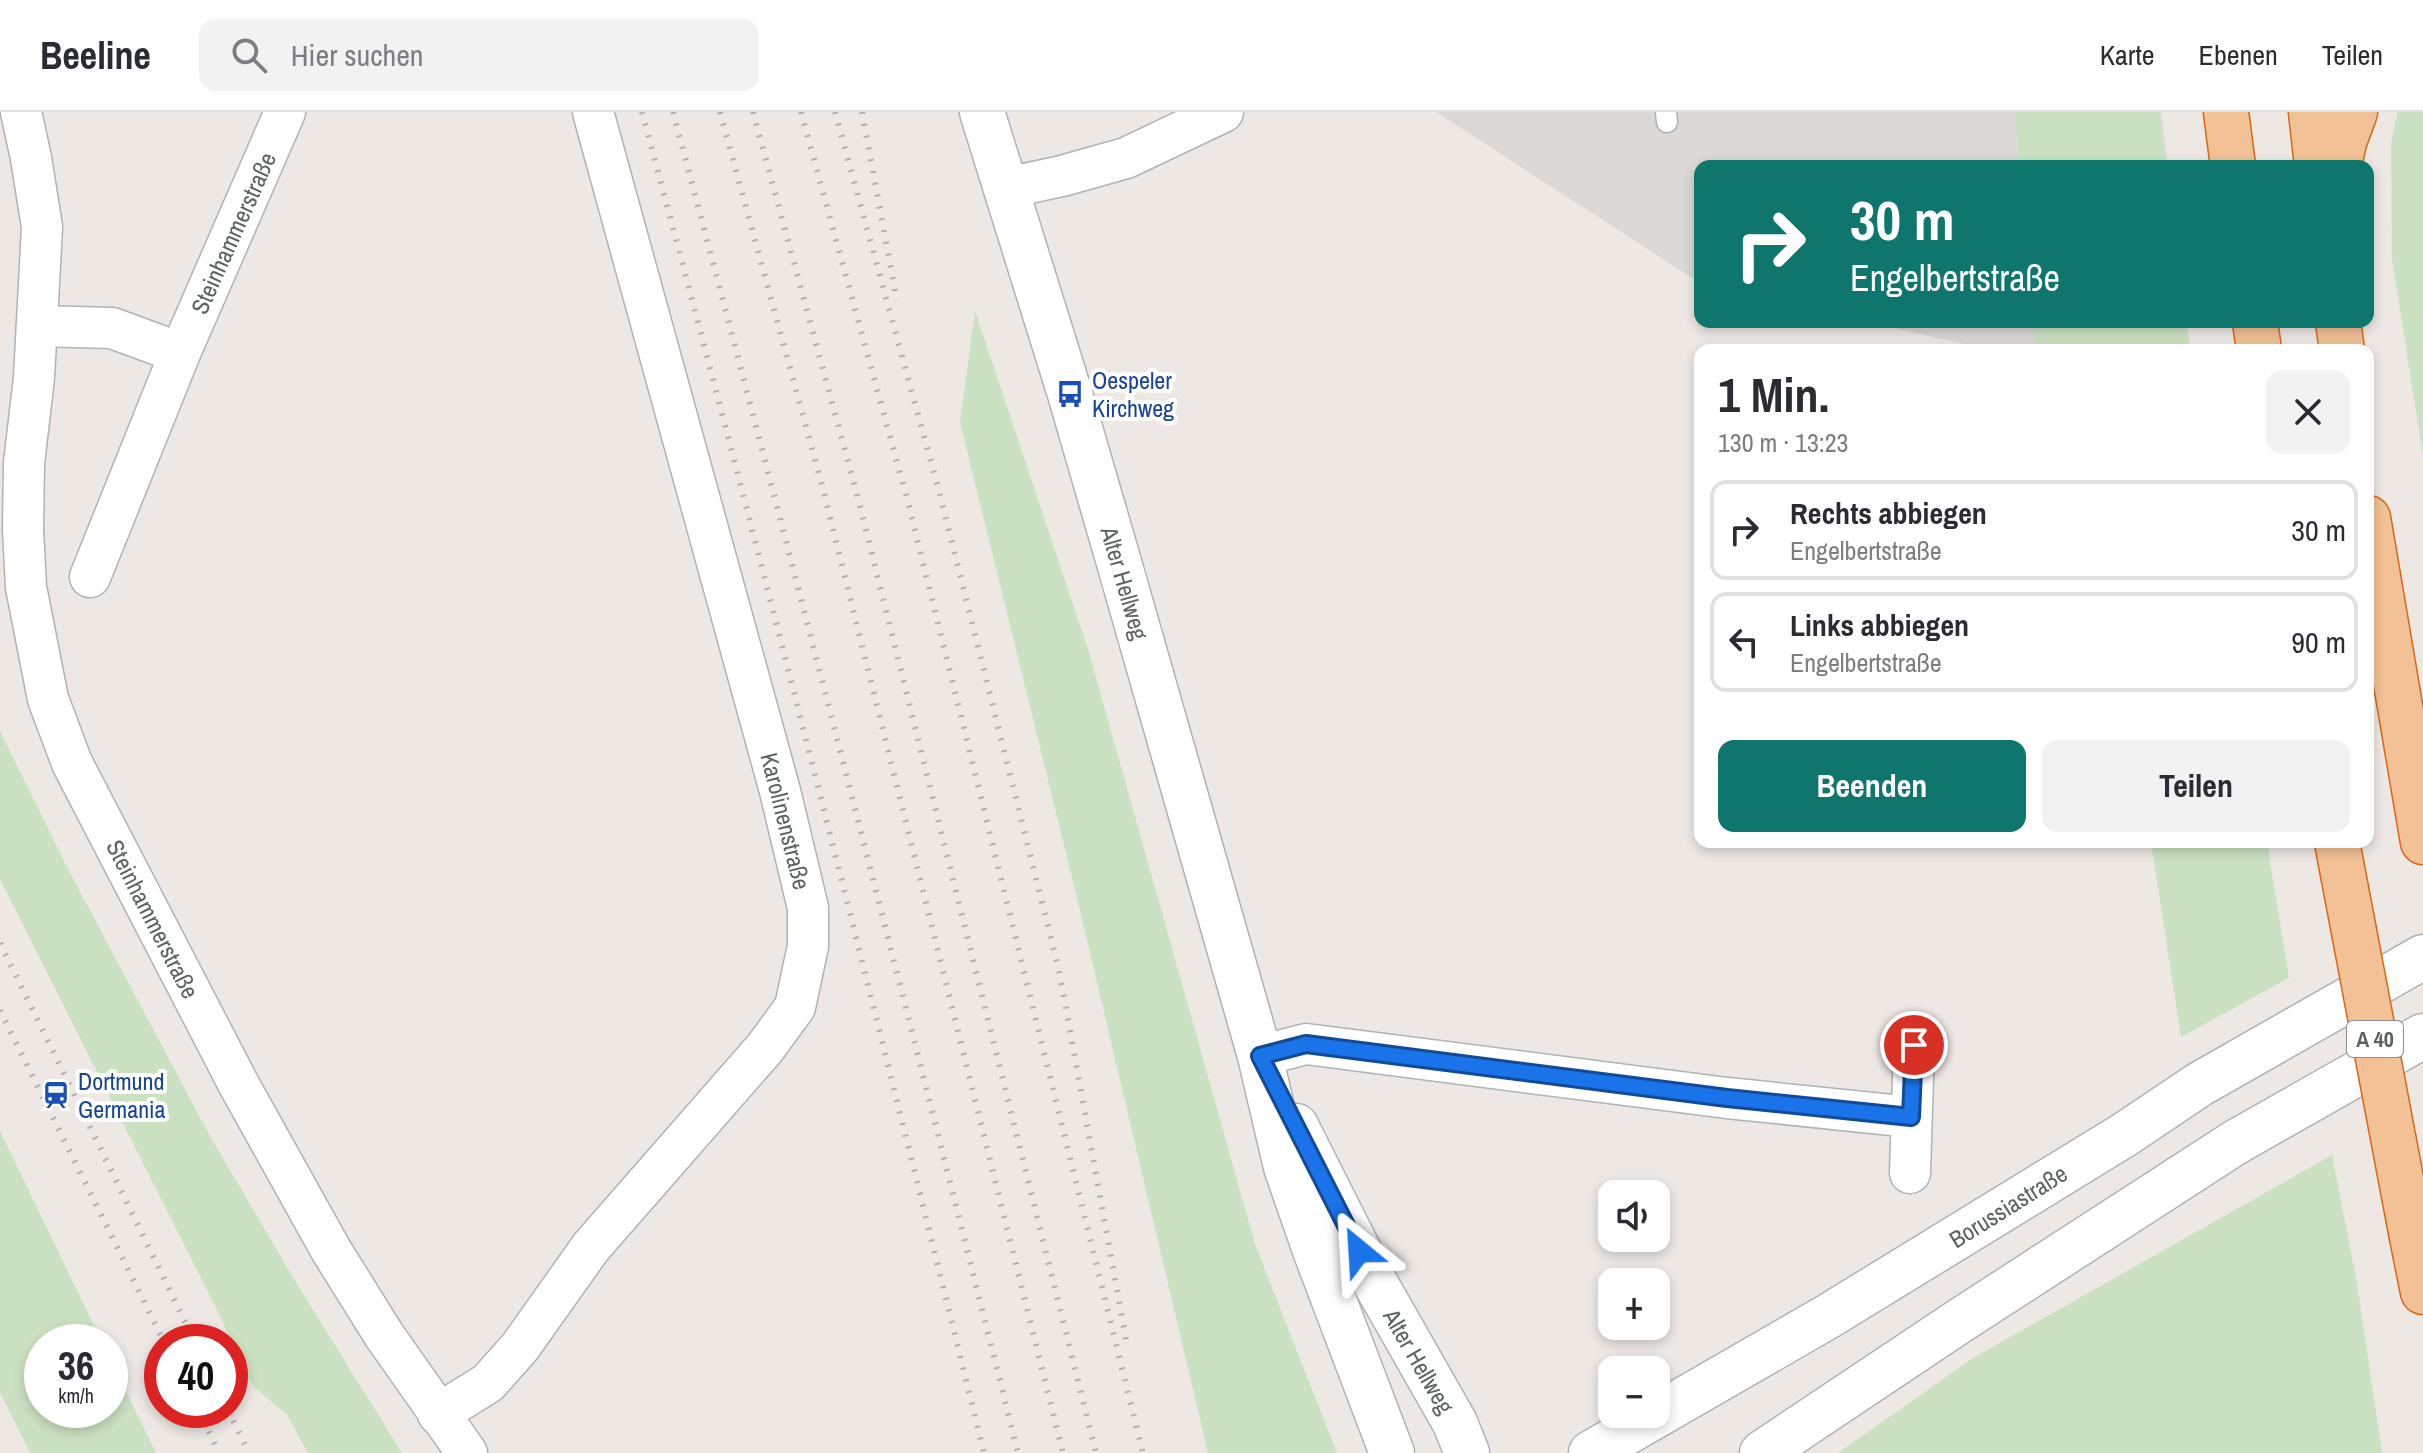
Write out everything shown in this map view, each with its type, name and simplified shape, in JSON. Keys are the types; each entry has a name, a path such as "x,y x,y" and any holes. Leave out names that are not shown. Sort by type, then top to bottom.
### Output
{"highway":[{"path":"2226,112 2232,160"},
{"path":"2311,112 2316,160"},
{"path":"2340,160 2355,112"},
{"path":"2374,553 2423,842"},
{"name":"A 40","path":"2338,848 2423,1292"}],"street":[{"name":"Steinhammerstraße","path":"21,112 42,227 37,326 24,463 23,530 26,587 48,699 72,763 239,1085 331,1250 384,1335 467,1453"},
{"name":"Steinhammerstraße","path":"90,577 180,353 285,112"},
{"name":"Karolinenstraße","path":"438,1414 488,1383 520,1347 591,1247 765,1048 795,1007 808,946 808,908 780,791 593,112"},
{"name":"Alter Hellweg","path":"982,112 1070,394 1260,1056 1286,1167 1392,1453"},
{"path":"1006,188 1126,158 1223,112"},
{"path":"37,326 112,328 180,353"},
{"name":"Borussiastraße","path":"1591,1453 1827,1317 2124,1135 2200,1084 2423,957"},
{"path":"1762,1453 1974,1311 2236,1142 2423,1036"},
{"path":"1260,1056 1306,1044 1727,1098 1911,1117"},
{"path":"1910,1173 1914,1045"},
{"name":"Alter Hellweg","path":"1260,1056 1373,1279 1455,1423 1467,1453"}],"shaded area":[{"path":"1436,112 2161,112 2167,160 1694,160 1694,279"},
{"path":"1894,328 2188,328 2189,344 1963,344"}],"green space":[{"path":"2015,112 2159,112 2164,160 2019,160"},
{"path":"2398,112 2423,112 2423,456 2392,259 2391,143"},
{"path":"975,311 1088,649 1255,1244 1337,1453 1208,1453 1077,898 960,422"},
{"path":"2033,328 2186,328 2187,344 2035,344"},
{"path":"0,731 68,869 211,1138 402,1453 308,1453 287,1415 252,1385 248,1376 248,1324 224,1324 0,879"},
{"path":"2152,848 2268,848 2289,978 2181,1037"},
{"path":"0,1131 93,1324 24,1324 24,1428 128,1428 128,1396 156,1453 30,1453 0,1393"},
{"path":"2332,1155 2357,1283 2382,1453 1838,1453 1973,1358"}],"railway":[{"path":"642,112 817,782 984,1453"},
{"path":"673,112 848,782 1018,1453"},
{"path":"720,112 822,485 1063,1453"},
{"path":"753,112 858,498 1096,1453"},
{"path":"801,112 908,502 1143,1453"},
{"path":"835,112 939,491 1059,970 1127,1345"},
{"path":"862,112 897,301"},
{"path":"0,943 186,1324"},
{"path":"0,1010 155,1324"},
{"path":"207,1428 219,1453"},
{"path":"237,1428 249,1453"}],"place":[{"name":"Oespeler Kirchweg","path":"1070,394"},
{"name":"Dortmund Germania","path":"56,1095"}],"route":[{"path":"1359,1251 1260,1056 1306,1044 1727,1098 1911,1117 1914,1045"}]}
